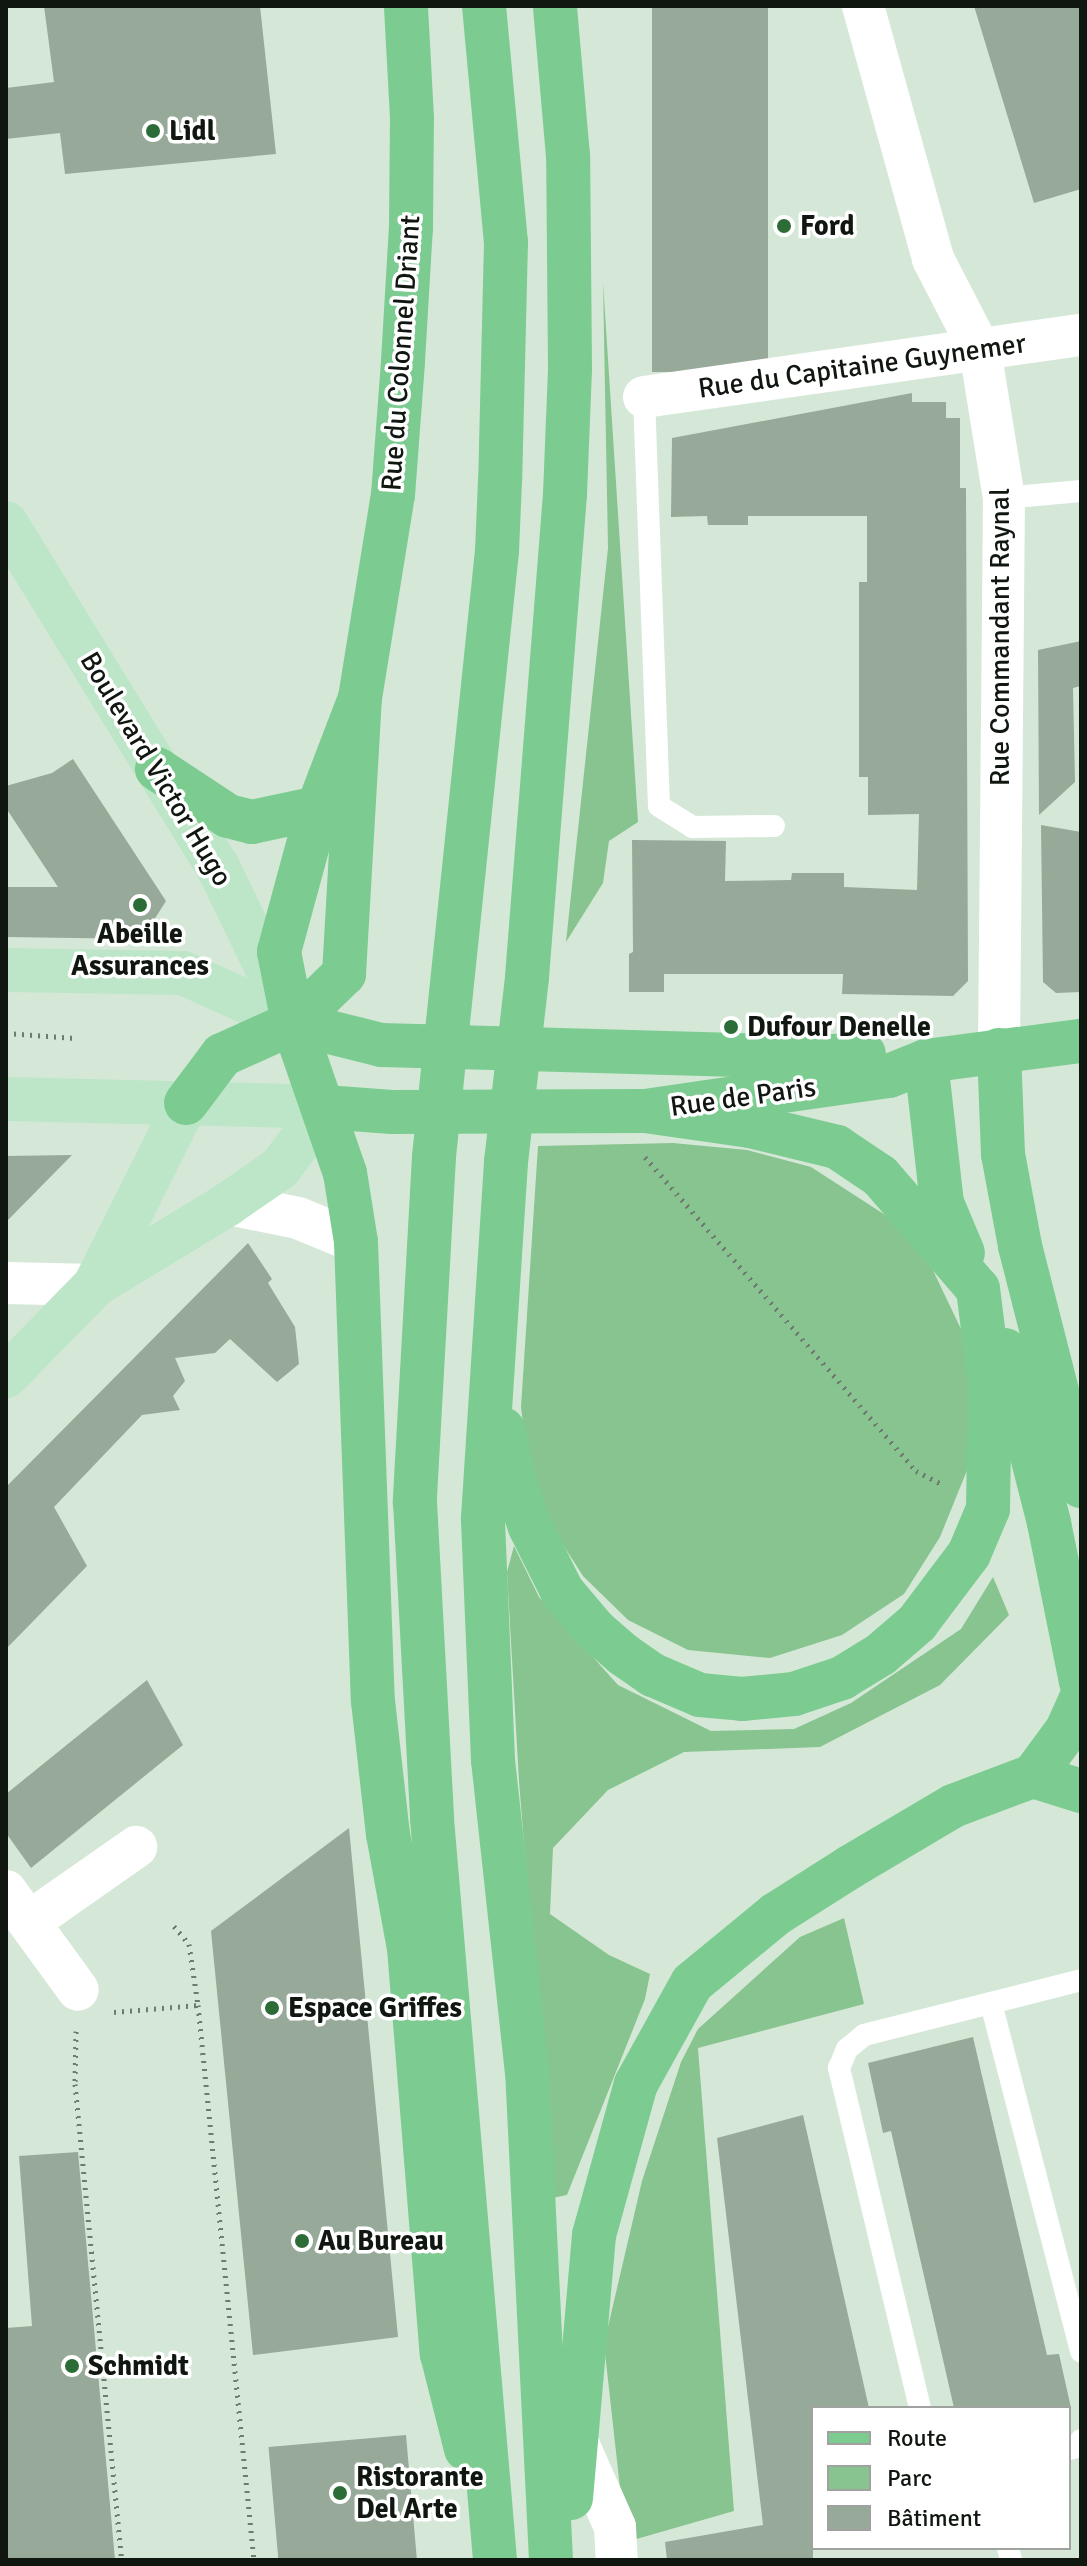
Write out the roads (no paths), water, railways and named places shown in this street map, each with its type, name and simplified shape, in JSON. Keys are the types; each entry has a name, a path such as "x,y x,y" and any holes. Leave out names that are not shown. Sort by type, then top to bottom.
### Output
{"main road":[{"name":"Rue du Colonnel Driant","path":"360,698 393,495 403,361 411,197 406,6"},
{"path":"484,6 506,242 500,480 494,583 434,1157 415,1502 432,1819 495,2560"},
{"path":"551,2560 527,2073 493,1760 483,1518 491,1371 565,494 570,369 568,156 555,6"},
{"name":"Boulevard Victor Hugo","path":"6,523 218,867 293,1023"},
{"path":"360,698 318,808 279,952 293,1023 325,1107 345,1173 356,1242 373,1701 388,1834 409,1948 442,2354 495,2560"},
{"path":"95,1285 186,1103 222,1055 293,1023 344,974 360,698"},
{"path":"157,769 228,816 252,822 318,808"},
{"path":"6,970 183,973 293,1023"},
{"name":"Rue de Paris","path":"293,1023 381,1045 818,1057 877,1053 926,1061"},
{"name":"Rue de Paris","path":"325,1107 392,1112 625,1111 889,1076 926,1061 1081,1041"},
{"path":"999,1050 1003,1154 1017,1231 1081,1486"},
{"path":"926,1061 942,1203 1008,1357 1049,1523 1081,1682"},
{"path":"6,1099 325,1107"},
{"path":"6,1376 95,1285 228,1204 280,1168 325,1107"},
{"path":"491,1371 515,1483 543,1557 562,1591 595,1630 624,1655 653,1675 700,1695 742,1699 794,1694 842,1678 881,1654 917,1623 969,1554 988,1509 990,1385 978,1289 880,1176 837,1147 750,1126 625,1111"},
{"path":"566,2560 594,2235 636,2084 692,1983 776,1914 850,1867 953,1806 1033,1776 1067,1730 1081,1698"},
{"path":"1033,1776 1081,1791"}],"street":[{"name":"Rue Commandant Raynal","path":"863,6 933,259 980,350 1004,498 999,1050"},
{"name":"Rue du Capitaine Guynemer","path":"644,397 1081,335"},
{"path":"228,1204 298,1218 356,1242"},
{"path":"6,1283 95,1285"},
{"path":"86,2010 17,1906 136,1847"},
{"path":"576,2439 615,2527 617,2560"}],"lane":[{"path":"644,397 659,806 692,827 774,826"},
{"path":"1004,498 1081,491"},
{"path":"920,2406 839,2068 847,2049 864,2035 1081,1980"},
{"path":"991,2003 1081,2352"}],"place":[{"name":"Lidl","path":"153,131"},
{"name":"Ford","path":"784,226"},
{"name":"Abeille Assurances","path":"140,905"},
{"name":"Dufour Denelle","path":"731,1027"},
{"name":"Espace Griffes","path":"272,2008"},
{"name":"Au Bureau","path":"302,2241"},
{"name":"Schmidt","path":"72,2366"},
{"name":"Ristorante Del Arte","path":"340,2493"}]}
